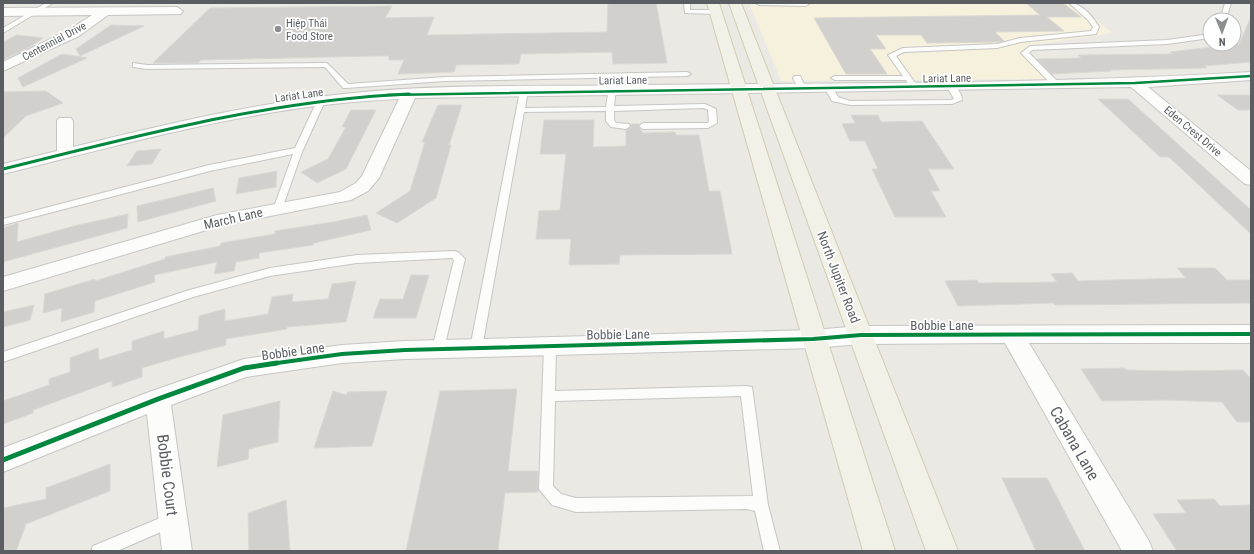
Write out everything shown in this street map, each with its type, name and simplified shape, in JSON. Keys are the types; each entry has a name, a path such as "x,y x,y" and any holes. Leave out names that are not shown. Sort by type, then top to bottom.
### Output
{"main road":[{"path":"737,7 714,7 813,340 878,551"},
{"name":"North Jupiter Road","path":"737,7 942,551"}],"street":[{"name":"Centennial Drive","path":"3,67 74,33 116,3"},
{"path":"3,12 177,11"},
{"name":"Lariat Lane","path":"3,169 136,136 221,118 321,101 409,94 612,89 767,88 800,83 834,87 911,82 951,87 1057,85 1135,83 1251,76"},
{"name":"Eden Crest Drive","path":"1135,83 1251,180"},
{"name":"March Lane","path":"3,284 217,221 279,207 325,201 345,196 362,187 370,178 409,94"},
{"path":"65,121 65,154"},
{"name":"Bobbie Lane","path":"3,460 158,399 244,368 342,354 438,349 813,340 861,335 1251,334"},
{"name":"Cabana Lane","path":"1012,335 1138,551"},
{"name":"Bobbie Court","path":"158,399 177,551"}],"lane":[{"path":"3,31 50,3"},
{"path":"687,3 688,12 714,7"},
{"path":"759,3 806,4"},
{"path":"911,82 892,55 903,50 997,46 1020,40 1094,33 1096,27 1091,20 1072,3"},
{"path":"1057,85 1025,53 1030,48 1167,42 1202,37"},
{"path":"136,64 147,67 326,65 346,86 445,79 687,74"},
{"path":"834,87 835,99 850,103 952,102 958,100 958,96 951,87"},
{"path":"612,89 610,120 614,125 626,126"},
{"path":"476,348 524,91"},
{"path":"279,207 300,150 321,101"},
{"path":"520,110 705,106 712,109 714,121 708,125 644,126"},
{"path":"3,222 209,168 300,150"},
{"path":"3,357 190,294 270,272 357,259 454,254 460,259 438,349"},
{"path":"550,346 546,490 557,500 576,505 747,502 761,505"},
{"path":"549,396 747,391 761,505 772,551"},
{"path":"99,551 173,520"}],"shaded area":[{"path":"749,3 1075,3 1112,33 1028,46 1020,52 1050,79 781,81"}],"building":[{"path":"608,3 656,3 667,63 613,64 612,52 521,54 519,64 456,65 454,72 398,74 404,60 389,60 389,56 201,60 198,63 153,63 210,8 392,6 385,18 434,17 427,35 607,32"},
{"path":"1026,3 1063,3 1081,17 1047,17 1064,31 995,32 1004,41 998,42 927,43 921,35 876,35 886,49 870,49 887,74 846,74 814,18 1040,15"},
{"path":"1251,17 1251,62 1204,66 1207,68 1109,70 1111,71 1052,74 1037,59 1081,58 1078,55 1173,54 1170,52 1202,48 1202,52 1242,52 1242,37"},
{"path":"111,25 144,26 80,56 76,49"},
{"path":"17,35 43,38 30,47 3,60 3,42"},
{"path":"62,54 87,58 23,87 18,78"},
{"path":"46,91 63,103 26,116 3,138 3,92"},
{"path":"1217,95 1251,95 1251,110 1238,110"},
{"path":"1098,99 1128,99 1251,210 1251,234 1169,157 1160,157"},
{"path":"438,105 462,105 449,145 451,145 436,198 397,223 376,213 410,191 425,142 422,142"},
{"path":"351,110 376,110 346,169 317,183 301,172 328,159 346,127 342,127"},
{"path":"851,115 878,115 881,122 922,121 954,169 928,169 940,191 931,191 946,217 895,217 872,169 878,169 865,141 850,141 842,124 855,123"},
{"path":"544,120 594,120 593,147 626,146 626,130 631,127 631,124 639,124 638,126 643,133 675,132 676,135 699,135 709,191 720,191 732,254 620,255 619,264 569,265 571,239 536,239 539,211 560,210 566,154 540,154"},
{"path":"161,149 152,164 127,166 137,151"},
{"path":"277,171 276,187 236,194 239,178"},
{"path":"213,188 216,201 138,222 137,206"},
{"path":"128,214 127,228 3,262 3,228 18,223 17,242 74,226"},
{"path":"367,215 371,230 314,243 313,245 259,253 259,258 236,262 234,271 214,274 217,262 154,275 155,282 95,301 94,312 61,322 62,308 43,313 45,294 95,279 95,281 165,259 165,257 220,246 221,243 275,234 275,231"},
{"path":"1177,268 1215,268 1227,280 1251,280 1251,303 1055,305 1054,303 958,306 945,281 977,280 979,283 1057,282 1051,274 1072,273 1078,281 1186,278"},
{"path":"411,275 429,275 416,318 373,318 380,299 403,299"},
{"path":"356,281 346,322 287,327 287,329 226,339 226,345 142,368 142,377 112,387 112,381 33,410 33,413 3,424 3,401 49,385 49,379 70,372 70,358 98,348 99,360 132,350 132,341 164,331 164,339 198,330 199,316 225,309 225,321 268,314 272,297 293,294 292,302 328,299 332,284"},
{"path":"34,305 30,320 3,327 3,312"},
{"path":"1125,368 1126,370 1173,371 1243,370 1251,379 1251,422 1237,422 1222,402 1166,400 1102,401 1081,369"},
{"path":"517,389 508,471 538,471 538,492 505,493 498,551 406,551 440,391"},
{"path":"333,391 346,395 348,392 387,391 372,446 314,448"},
{"path":"280,401 278,442 249,449 248,459 217,467 223,415"},
{"path":"110,464 110,491 26,524 16,551 3,551 3,508 46,499 46,488"},
{"path":"1002,478 1047,478 1085,551 1036,551"},
{"path":"1214,499 1220,506 1251,505 1251,551 1177,551 1153,514 1186,513 1177,500"},
{"path":"286,500 290,551 249,551 248,513"}],"cycle path":[{"path":"3,169 127,138 211,120 295,105 337,99 374,96 485,92 1135,83 1251,76"},
{"path":"3,460 158,399 244,368 342,354 405,350 813,339 861,335 1251,334"}],"place":[{"name":"Hiệp Thái Food Store","path":"278,29"}]}
